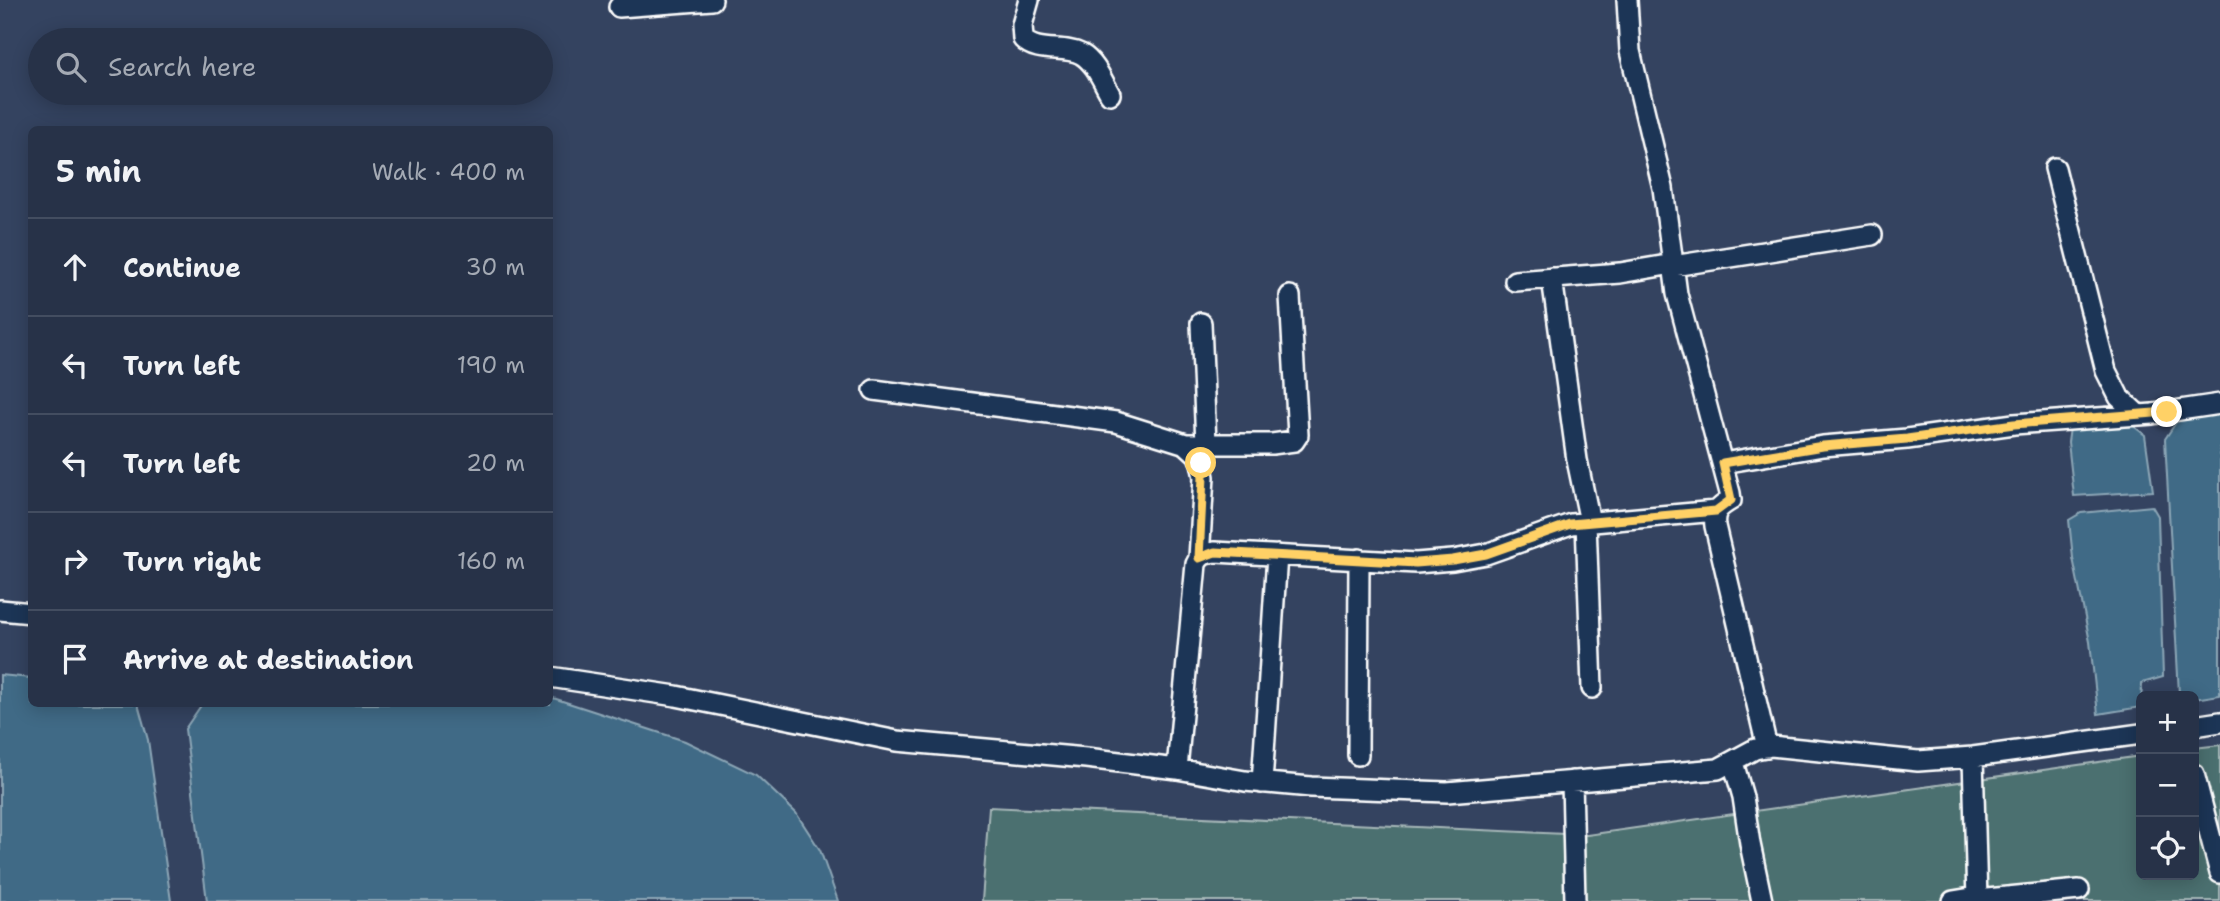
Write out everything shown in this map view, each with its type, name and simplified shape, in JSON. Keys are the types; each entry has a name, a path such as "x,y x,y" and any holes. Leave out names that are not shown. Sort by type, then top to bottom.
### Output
{"street":[{"path":"619,7 712,0"},
{"path":"1029,0 1023,25 1023,39 1032,46 1070,50 1080,54 1092,64 1110,93"},
{"path":"1627,0 1630,51 1663,188 1666,266 1677,294 1723,463 1722,506 1714,517 1715,526 1767,747"},
{"path":"2055,168 2106,371 2119,397 2137,414"},
{"path":"1514,281 1666,266 1872,235"},
{"path":"1552,278 1588,522 1592,688"},
{"path":"874,390 1116,422 1196,444 1287,443 1294,441 1298,435 1290,296"},
{"path":"1177,769 1196,564 1199,558 1203,477 1196,444 1201,323"},
{"path":"1723,463 1823,446 1907,439 2014,424 2153,414 2220,404"},
{"path":"1199,558 1215,552 1416,563 1453,560 1486,554 1570,524 1722,506"},
{"path":"1262,782 1278,555"},
{"path":"1358,755 1359,559"},
{"path":"0,610 28,613"},
{"path":"553,677 676,696 870,737 1177,769 1311,787 1447,792 1718,769 1755,749 1767,747 1919,761 1973,757 2136,735"},
{"path":"2199,725 2220,722"},
{"path":"1973,757 1977,899"},
{"path":"1732,762 1743,797 1762,901"},
{"path":"1572,781 1574,901"},
{"path":"2199,793 2220,873"},
{"path":"1953,901 2079,890"}],"green space":[{"path":"2220,745 2220,901 982,901 989,807 1587,835 2136,757 2136,880 2199,880 2199,747"}],"water":[{"path":"2220,403 2220,695 2199,698 2199,691 2179,691 2165,439 2187,406"},
{"path":"2123,418 2145,435 2153,491 2074,496 2068,442 2070,428"},
{"path":"2152,506 2158,516 2163,677 2142,683 2142,691 2136,691 2136,708 2098,714 2090,642 2073,558 2069,520 2081,513"},
{"path":"0,675 28,678 28,707 139,707 148,740 171,901 0,901"},
{"path":"553,698 685,741 756,775 796,813 820,850 838,901 207,901 185,729 200,707 553,707"}],"route":[{"path":"1201,463 1203,477 1199,558 1215,552 1416,563 1486,554 1570,524 1716,511 1731,500 1723,463 1823,446 1907,439 2014,424 2167,412"}]}
